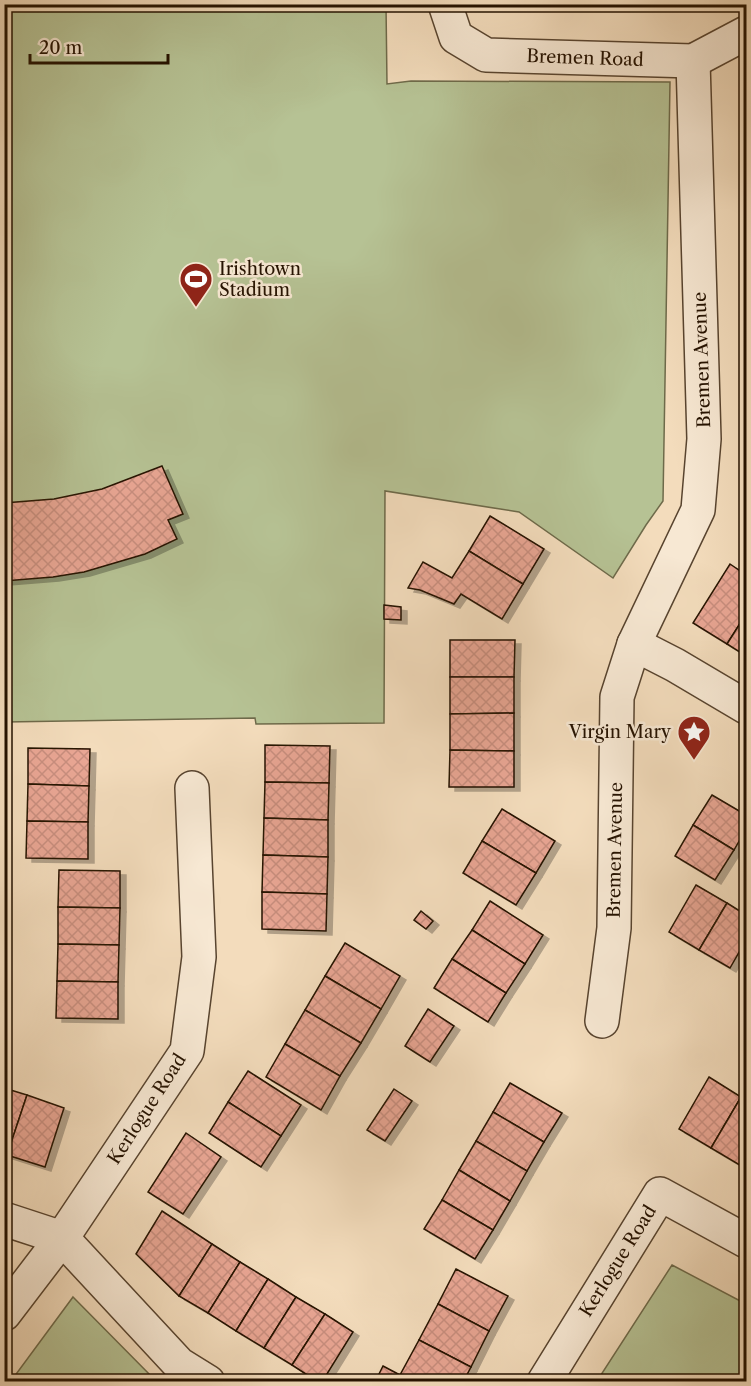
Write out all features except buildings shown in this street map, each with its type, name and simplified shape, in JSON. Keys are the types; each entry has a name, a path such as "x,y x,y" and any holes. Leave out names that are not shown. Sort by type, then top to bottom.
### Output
{"street":[{"name":"Bremen Road","path":"446,4 456,37 486,55 693,62"},
{"path":"693,62 747,33"},
{"name":"Bremen Avenue","path":"602,1021 614,928 617,697 634,644 698,510 704,440 693,62"},
{"path":"634,644 747,707"},
{"name":"Kerlogue Road","path":"4,1314 62,1238 187,1051 199,957 192,788"},
{"name":"Kerlogue Road","path":"543,1382 660,1194 747,1241"},
{"path":"4,1219 62,1238 179,1364 208,1382"}],"green space":[{"path":"4,5 386,5 387,84 411,81 670,82 663,501 613,578 519,512 385,491 384,723 256,724 255,718 5,722"},
{"path":"672,1265 746,1304 746,1381 597,1381"},
{"path":"73,1297 156,1381 11,1381"}],"place":[{"name":"Irishtown Stadium","path":"196,308"},
{"name":"Virgin Mary","path":"694,761"}]}
